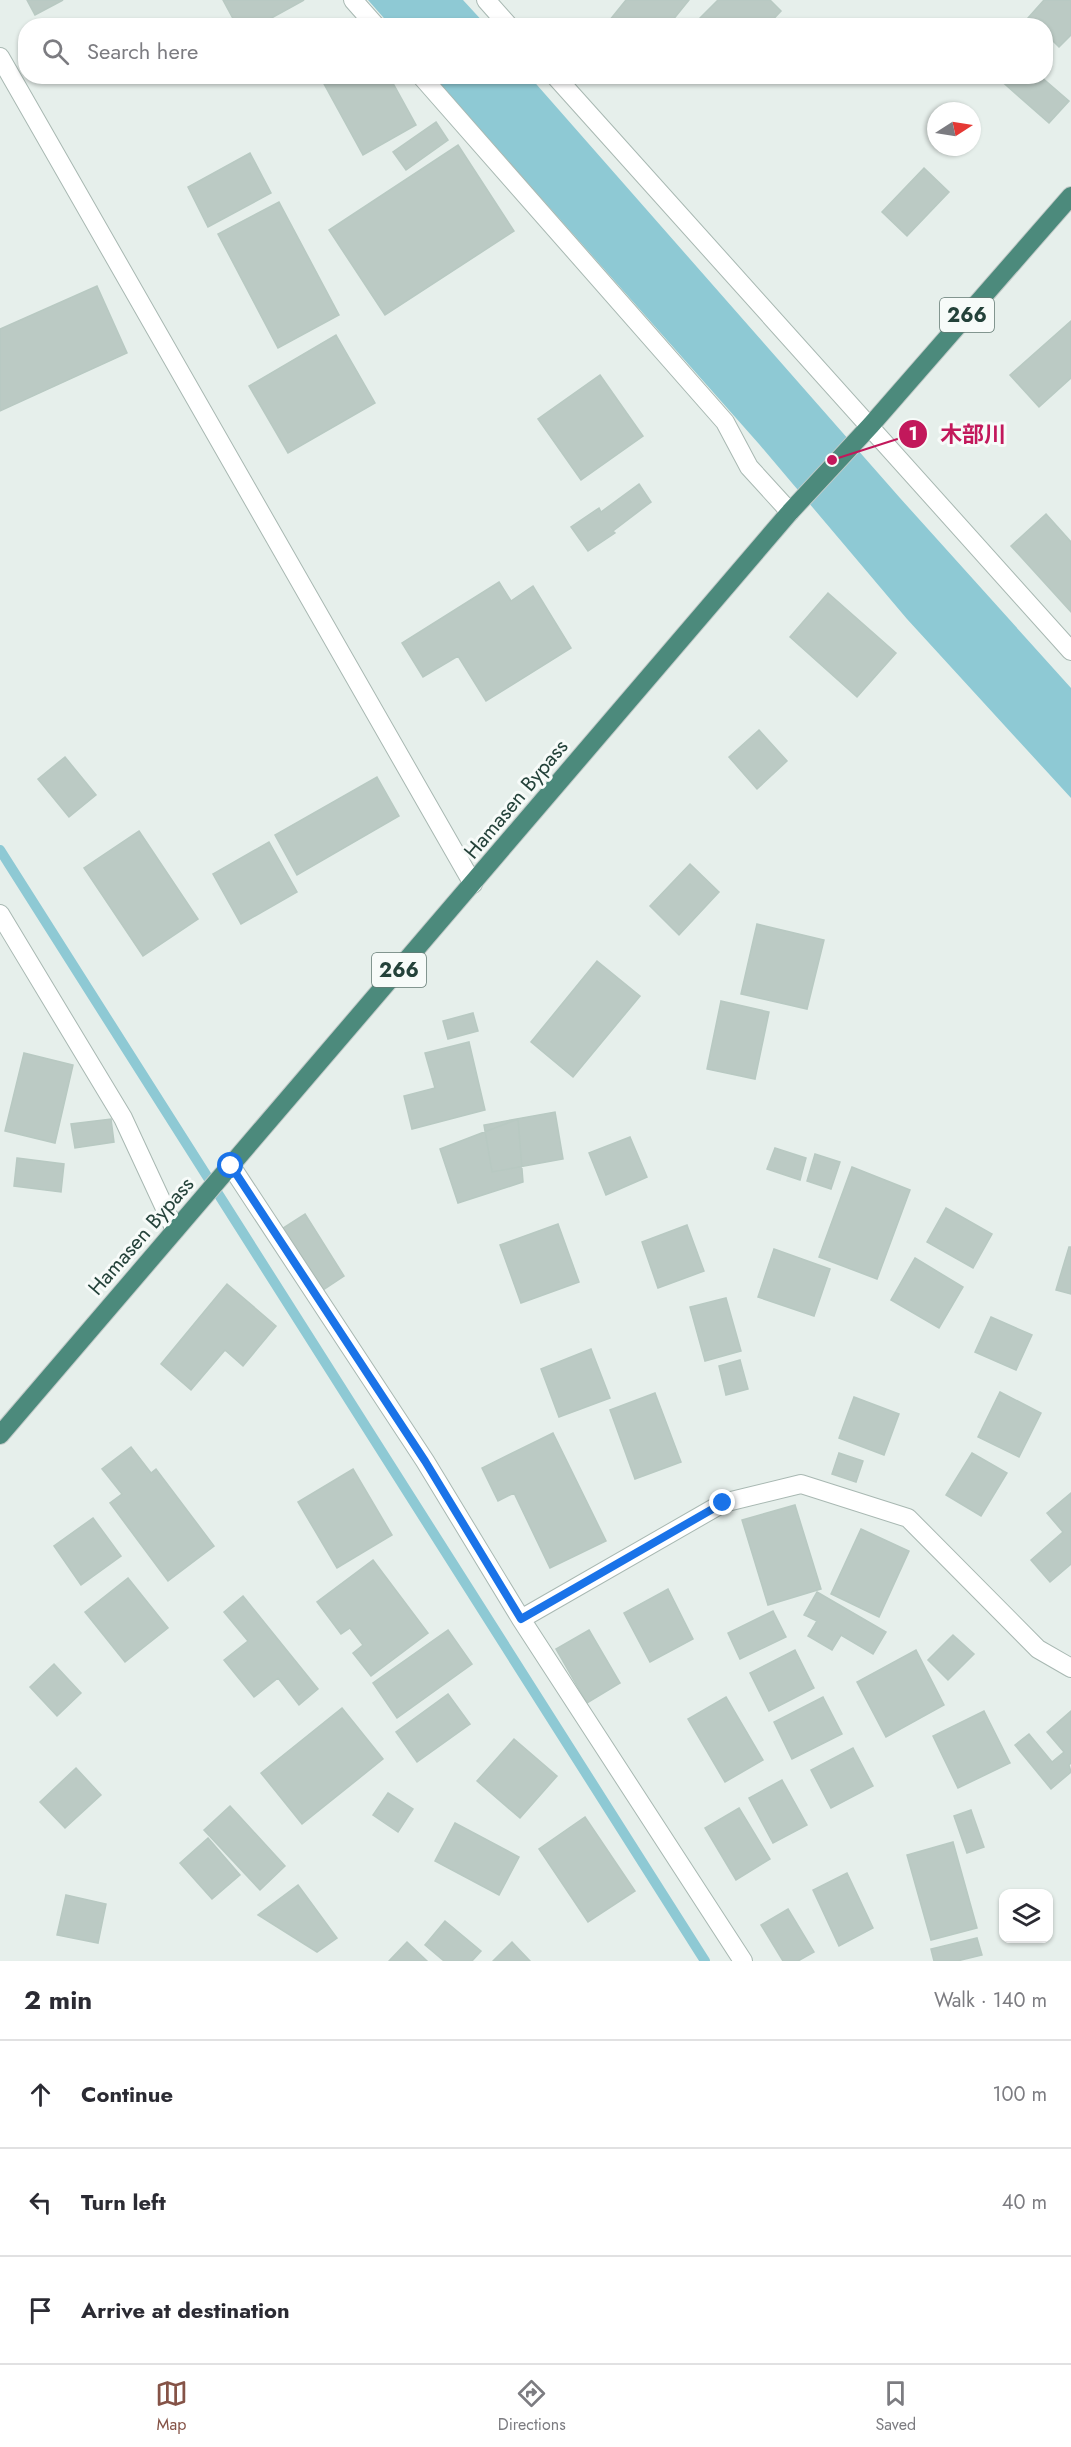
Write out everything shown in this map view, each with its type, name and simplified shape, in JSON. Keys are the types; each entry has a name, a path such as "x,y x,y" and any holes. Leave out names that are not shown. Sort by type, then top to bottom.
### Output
{"highway":[{"name":"Hamasen Bypass","path":"0,1435 794,508 867,429 1071,196"}],"street":[{"path":"353,0 369,18"},
{"path":"486,0 502,18"},
{"path":"0,57 473,884"},
{"path":"428,84 725,422 749,467 794,508"},
{"path":"562,84 867,429 1071,651"},
{"path":"0,914 123,1119 176,1230"},
{"path":"231,1166 425,1461 521,1619 743,1961"},
{"path":"521,1619 723,1503 801,1484 908,1518 1038,1649 1071,1668"}],"water":[{"path":"368,0 463,0 480,18 384,18"},
{"path":"440,84 536,84 900,498 1071,688 1071,798 907,619 759,444"}],"building":[{"path":"27,0 63,0 35,15"},
{"path":"223,0 304,0 271,18 233,18"},
{"path":"626,0 689,0 674,18 611,18"},
{"path":"718,0 770,0 781,11 774,18 700,18"},
{"path":"1044,0 1071,0 1071,35 1059,47 1053,41 1053,18 1028,18"},
{"path":"324,84 393,84 416,125 363,155"},
{"path":"1005,84 1049,84 1069,101 1049,123"},
{"path":"436,122 448,140 406,170 393,152"},
{"path":"458,145 514,231 385,315 329,230"},
{"path":"250,153 271,193 208,227 188,187"},
{"path":"924,168 949,192 907,236 882,212"},
{"path":"279,202 339,315 278,348 218,234"},
{"path":"97,286 127,353 0,411 0,329"},
{"path":"1071,321 1071,378 1039,407 1010,375"},
{"path":"336,335 375,403 288,453 249,386"},
{"path":"600,375 643,436 581,480 538,419"},
{"path":"639,484 651,502 613,531 615,533 588,551 571,527 599,508 601,512"},
{"path":"1046,514 1071,542 1071,612 1011,546"},
{"path":"499,582 511,601 533,586 571,648 486,701 458,656 423,677 402,643"},
{"path":"828,593 896,653 857,697 790,637"},
{"path":"759,730 787,761 757,789 729,757"},
{"path":"65,757 96,795 69,817 38,779"},
{"path":"377,777 399,816 297,875 275,835"},
{"path":"139,831 198,919 143,956 84,868"},
{"path":"269,842 297,892 241,924 213,874"},
{"path":"690,864 719,892 679,935 650,906"},
{"path":"757,924 824,940 807,1009 741,994"},
{"path":"597,961 640,996 573,1077 531,1042"},
{"path":"721,1001 769,1012 755,1079 707,1069"},
{"path":"473,1013 478,1031 448,1039 443,1021"},
{"path":"469,1042 485,1110 412,1129 404,1096 435,1088 425,1053"},
{"path":"24,1053 73,1065 55,1143 5,1131"},
{"path":"555,1112 563,1159 492,1172 484,1125"},
{"path":"111,1119 114,1142 75,1148 71,1124"},
{"path":"518,1119 523,1182 458,1203 440,1149"},
{"path":"630,1137 647,1177 606,1195 589,1153"},
{"path":"775,1148 806,1158 800,1180 767,1169"},
{"path":"815,1154 840,1162 831,1189 807,1181"},
{"path":"17,1158 64,1164 61,1192 14,1186"},
{"path":"852,1167 910,1190 877,1279 819,1257"},
{"path":"946,1208 992,1234 973,1268 927,1242"},
{"path":"305,1214 344,1276 317,1294 277,1232"},
{"path":"558,1224 579,1282 521,1303 500,1245"},
{"path":"687,1225 704,1271 658,1288 642,1242"},
{"path":"1069,1247 1071,1247 1071,1294 1056,1290"},
{"path":"774,1249 830,1269 814,1316 758,1297"},
{"path":"915,1258 963,1287 939,1328 891,1300"},
{"path":"227,1284 276,1326 243,1366 225,1350 191,1390 161,1364"},
{"path":"726,1298 741,1351 705,1361 690,1307"},
{"path":"991,1317 1032,1335 1016,1370 975,1352"},
{"path":"591,1349 610,1398 559,1417 541,1369"},
{"path":"740,1360 748,1389 726,1395 719,1366"},
{"path":"1000,1392 1041,1413 1019,1457 978,1437"},
{"path":"655,1393 681,1462 635,1479 610,1410"},
{"path":"854,1397 899,1414 884,1455 839,1438"},
{"path":"553,1433 606,1541 550,1568 514,1493 498,1501 482,1468"},
{"path":"131,1447 151,1473 156,1469 214,1546 168,1581 110,1503 122,1494 102,1469"},
{"path":"839,1453 863,1461 856,1482 832,1474"},
{"path":"972,1453 1007,1473 981,1516 946,1495"},
{"path":"353,1469 392,1535 337,1568 298,1502"},
{"path":"1071,1493 1071,1564 1050,1582 1031,1560 1063,1532 1047,1513"},
{"path":"795,1505 821,1589 768,1605 742,1520"},
{"path":"93,1518 121,1556 81,1585 54,1546"},
{"path":"861,1529 909,1551 879,1617 831,1594"},
{"path":"373,1560 428,1633 371,1676 353,1653 363,1645 350,1628 341,1634 317,1602"},
{"path":"128,1578 168,1628 125,1662 85,1612"},
{"path":"668,1589 693,1639 650,1662 624,1613"},
{"path":"817,1592 886,1632 873,1654 841,1635 832,1650 808,1636 817,1621 804,1615"},
{"path":"243,1596 318,1689 299,1705 278,1678 254,1697 224,1660 248,1641 224,1612"},
{"path":"773,1611 786,1637 740,1659 728,1633"},
{"path":"448,1630 472,1664 397,1718 373,1683"},
{"path":"589,1630 620,1683 587,1703 556,1649"},
{"path":"953,1635 974,1654 948,1680 928,1660"},
{"path":"795,1650 814,1688 769,1711 750,1673"},
{"path":"916,1650 944,1705 886,1737 857,1682"},
{"path":"54,1664 81,1693 57,1716 30,1687"},
{"path":"448,1694 470,1724 417,1762 396,1732"},
{"path":"726,1697 763,1760 725,1782 688,1719"},
{"path":"823,1697 842,1734 792,1759 774,1722"},
{"path":"342,1708 383,1759 302,1824 261,1773"},
{"path":"984,1711 1010,1763 958,1788 933,1736"},
{"path":"1071,1711 1071,1763 1069,1765 1071,1772 1051,1789 1015,1745 1029,1734 1052,1762 1064,1752 1047,1732"},
{"path":"514,1739 557,1776 520,1818 477,1781"},
{"path":"853,1748 873,1786 831,1808 811,1770"},
{"path":"76,1768 101,1795 65,1828 40,1802"},
{"path":"782,1780 807,1825 773,1843 749,1798"},
{"path":"388,1793 413,1809 398,1832 373,1815"},
{"path":"230,1806 285,1866 260,1890 204,1830"},
{"path":"739,1808 770,1859 736,1880 705,1828"},
{"path":"971,1810 984,1847 967,1853 954,1816"},
{"path":"585,1817 635,1891 588,1922 539,1849"},
{"path":"455,1823 519,1857 499,1895 435,1861"},
{"path":"208,1838 240,1875 212,1899 180,1863"},
{"path":"953,1842 977,1928 931,1940 907,1855"},
{"path":"847,1873 873,1928 839,1946 813,1890"},
{"path":"298,1885 337,1938 317,1952 258,1915"},
{"path":"66,1895 106,1904 98,1943 57,1935"},
{"path":"788,1909 814,1952 798,1961 783,1961 761,1925"},
{"path":"445,1921 481,1951 472,1961 444,1961 425,1945"},
{"path":"977,1938 982,1955 957,1961 934,1961 931,1949"},
{"path":"407,1942 427,1961 389,1961"},
{"path":"512,1942 530,1961 493,1961"}],"waterway":[{"path":"0,850 705,1961"}],"place":[{"name":"木部川","path":"832,460"}],"route":[{"path":"231,1166 425,1461 521,1619 723,1503"}]}
